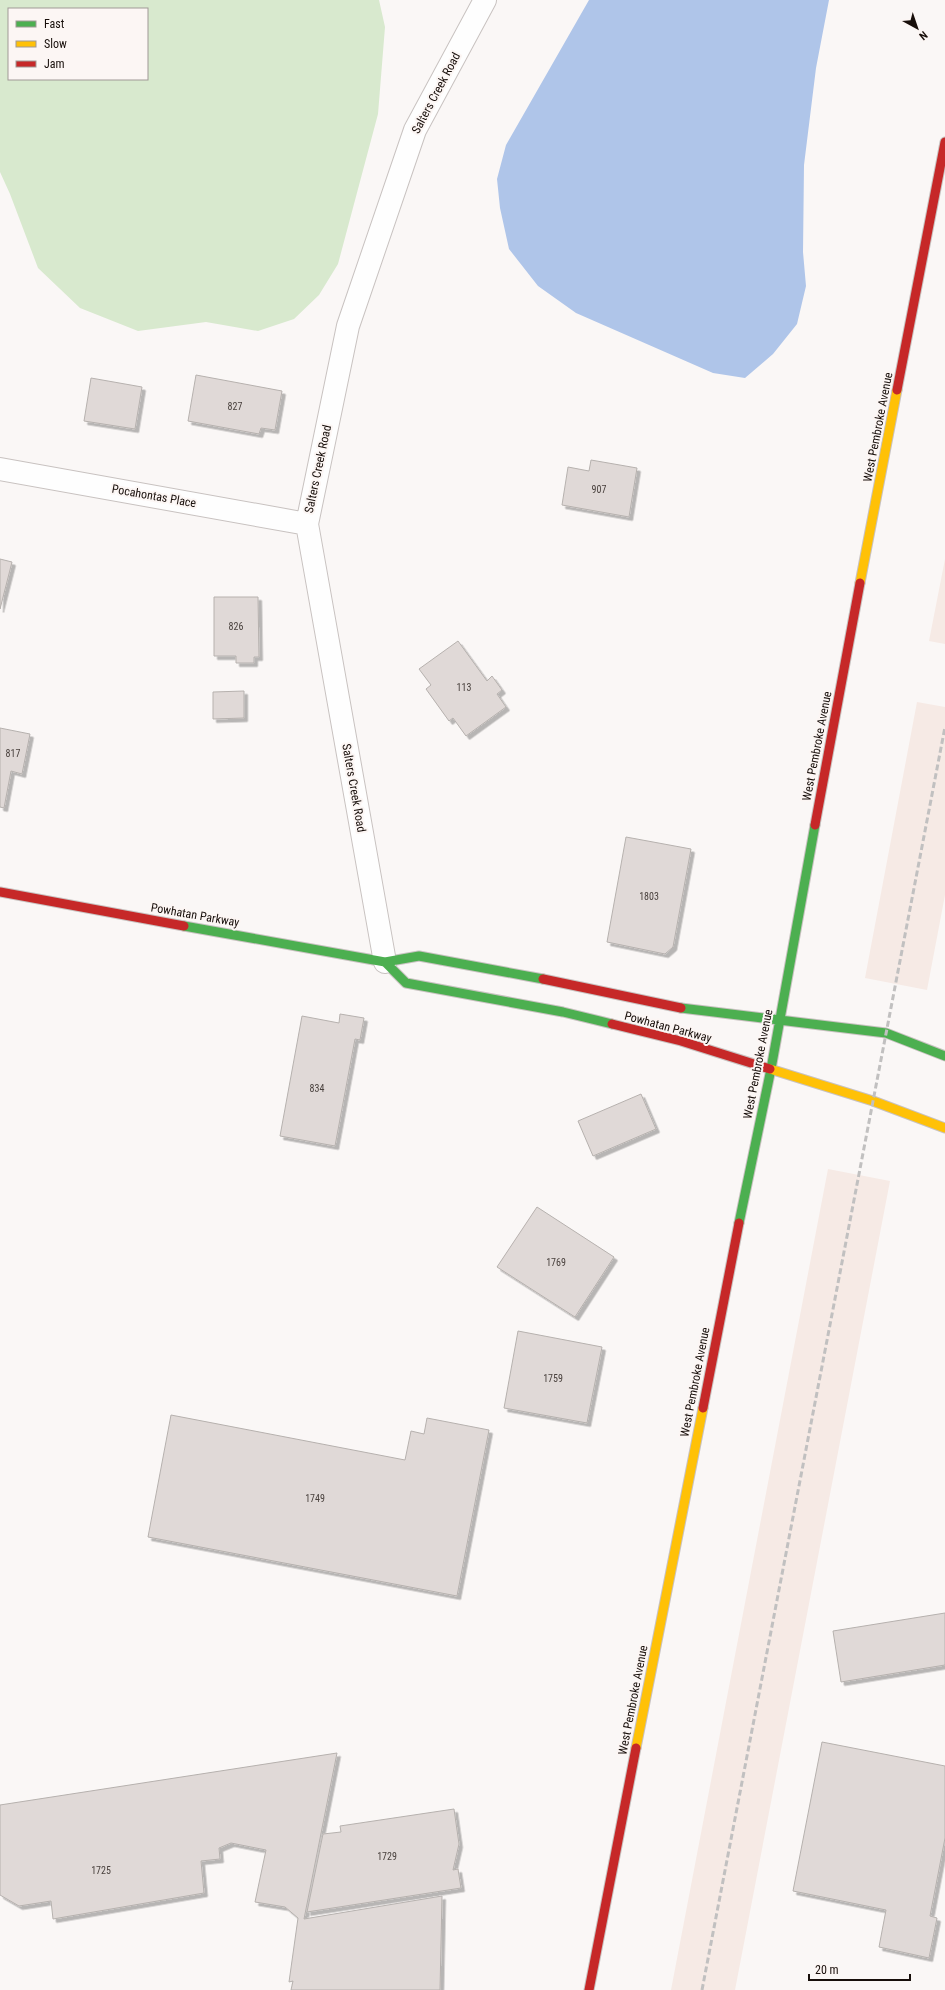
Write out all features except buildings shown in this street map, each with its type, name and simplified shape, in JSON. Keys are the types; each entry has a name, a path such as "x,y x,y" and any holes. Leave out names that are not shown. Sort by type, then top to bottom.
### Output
{"main road":[{"name":"West Pembroke Avenue","path":"589,1990 745,1189 771,1069 843,671 945,142"},
{"name":"Powhatan Parkway","path":"0,892 385,962 419,956 576,985 695,1011 779,1022 886,1033 945,1056"},
{"name":"Powhatan Parkway","path":"385,962 406,983 563,1012 681,1041 873,1101 945,1128"}],"street":[{"name":"Salters Creek Road","path":"385,962 307,524 348,326 353,311 415,130 485,0"},
{"name":"Pocahontas Place","path":"0,469 307,524"}],"shaded area":[{"path":"945,559 945,644 929,641"},
{"path":"917,702 945,707 945,895 927,990 865,978"},
{"path":"828,1169 890,1181 735,1990 671,1990"}],"green space":[{"path":"0,0 379,0 385,27 378,114 338,264 319,295 294,319 258,331 206,322 138,331 80,308 38,268 10,194 0,172"}],"water":[{"path":"589,0 829,0 816,68 804,165 803,252 806,286 797,324 773,354 745,378 713,373 576,313 538,286 509,249 500,208 497,179 506,145"}],"railway":[{"path":"702,1990 945,727"}],"traffic: fast":[{"path":"739,1223 771,1069 815,825"},
{"path":"184,926 385,962 419,956 543,979"},
{"path":"385,962 406,983 563,1012 612,1024"},
{"path":"681,1008 886,1033 945,1056"}],"traffic: slow":[{"path":"860,583 897,390"},
{"path":"770,1069 873,1101 945,1128"},
{"path":"636,1748 703,1408"}],"traffic: jam":[{"path":"897,390 945,142"},
{"path":"815,825 860,583"},
{"path":"0,892 184,926"},
{"path":"543,979 681,1008"},
{"path":"612,1024 681,1041 770,1069"},
{"path":"703,1408 739,1223"},
{"path":"589,1990 636,1748"}]}
